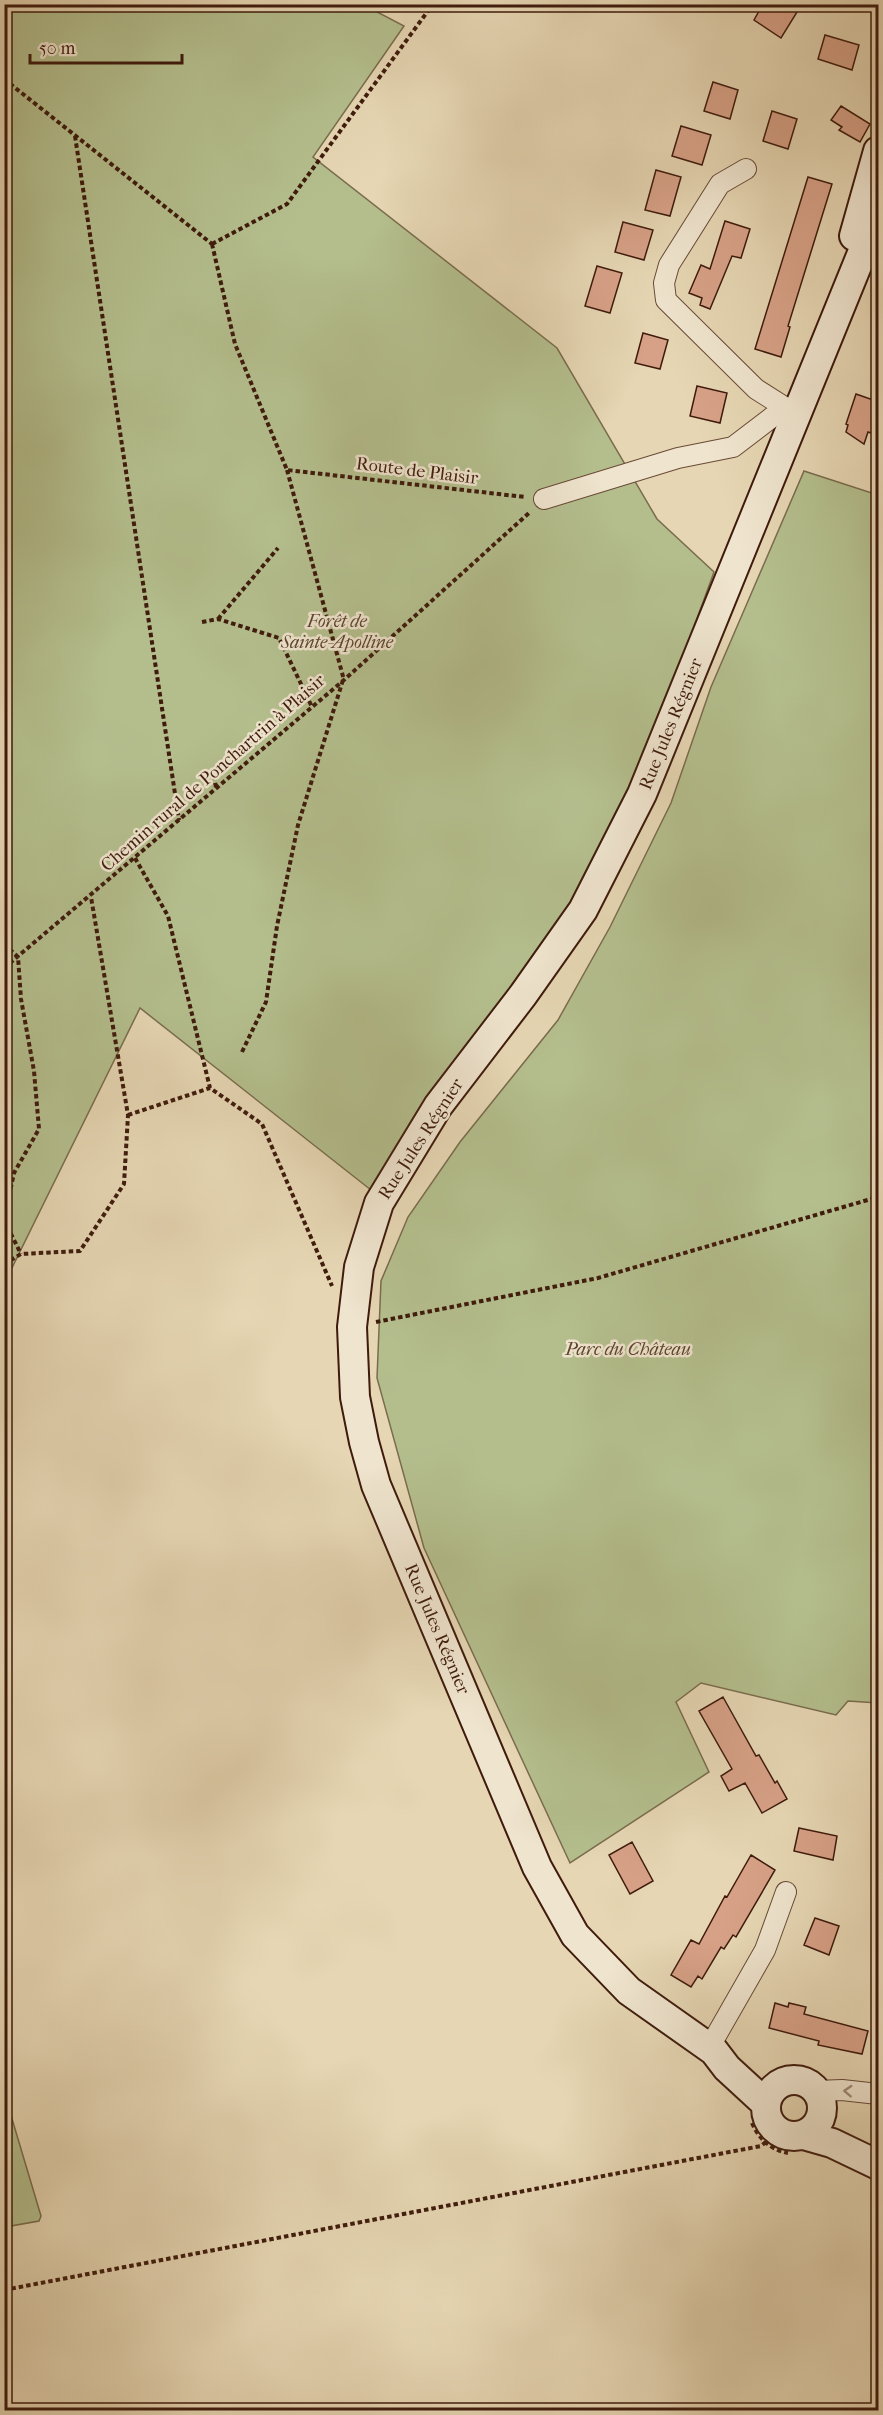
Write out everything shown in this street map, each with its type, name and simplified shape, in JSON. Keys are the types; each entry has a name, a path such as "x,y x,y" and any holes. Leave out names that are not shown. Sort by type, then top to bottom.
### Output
{"street":[{"name":"Rue Jules Régnier","path":"824,345 879,151"},
{"path":"544,499 678,458 733,447 790,412 756,389 666,300 664,283 669,265 720,184 746,169"},
{"name":"Rue Jules Régnier","path":"766,2102 727,2067 711,2049 629,1991 575,1935 537,1867 376,1485 355,1397 352,1327 359,1267 379,1203 438,1106 524,996 583,910 642,794 790,412 824,345 879,214"},
{"path":"711,2049 765,1950 786,1892"},
{"path":"801,2081 810,2084 842,2128 869,2149 879,2163 862,2159 832,2143 786,2141 767,2120 766,2102 801,2081"},
{"path":"819,2099 842,2090 879,2094"},
{"path":"786,2141 817,2124 819,2099"}],"path":[{"path":"212,244 287,204 433,4"},
{"path":"4,79 212,244 235,344 287,470 344,680 298,825 277,926 266,1002 242,1052"},
{"path":"75,136 179,821"},
{"name":"Route de Plaisir","path":"287,470 544,499"},
{"name":"Chemin rural de Ponchartrin à Plaisir","path":"4,968 344,680 544,499"},
{"path":"218,619 278,548"},
{"path":"202,622 218,619 279,638 312,707"},
{"path":"213,768 216,788"},
{"path":"135,858 168,916 210,1088 262,1124 352,1327 598,1278 879,1197"},
{"path":"4,1264 21,1254 80,1251 124,1184 128,1115 91,896"},
{"path":"4,944 18,957 21,999 34,1071 39,1129 14,1173 4,1220 21,1254"},
{"path":"128,1115 210,1088"},
{"path":"766,2102 755,2130 786,2141"},
{"path":"4,2290 786,2141"}],"green space":[{"name":"Forêt de Sainte-Apolline","path":"5,5 364,5 404,26 313,157 557,348 657,519 714,572 621,827 390,1205 140,1008 5,1282"},
{"name":"Parc du Château","path":"804,471 878,495 878,1703 848,1701 836,1715 701,1683 676,1702 709,1772 570,1863 424,1548 377,1378 381,1281 408,1217 460,1142 558,1020 610,927 671,803 711,687"},
{"path":"4,2092 41,2216 39,2221 5,2227"}],"building":[{"path":"763,4 802,4 781,38 754,20"},
{"path":"825,35 859,45 852,70 818,59"},
{"path":"713,82 738,90 730,119 704,111"},
{"path":"841,106 870,124 860,142 839,130 842,127 831,120"},
{"path":"772,111 797,119 788,149 763,141"},
{"path":"681,126 711,135 702,165 672,156"},
{"path":"656,170 681,177 670,216 645,210"},
{"path":"808,177 832,184 788,326 790,327 781,357 755,349"},
{"path":"725,221 750,229 741,258 732,256 710,309 700,305 702,298 689,293 701,265 710,269"},
{"path":"623,222 653,230 644,260 615,252"},
{"path":"597,266 622,273 610,313 585,306"},
{"path":"643,333 668,340 660,369 635,363"},
{"path":"697,386 727,393 720,423 690,416"},
{"path":"856,394 879,402 879,413 864,444 846,432 848,425 846,424"},
{"path":"723,1697 756,1756 759,1755 787,1799 762,1813 745,1783 729,1791 721,1776 732,1769 699,1711"},
{"path":"799,1828 837,1836 833,1860 794,1851"},
{"path":"632,1842 653,1881 630,1894 609,1855"},
{"path":"751,1855 775,1870 736,1937 733,1935 724,1949 721,1947 702,1979 698,1976 691,1987 671,1975 691,1940 699,1944"},
{"path":"815,1918 839,1926 829,1955 804,1945"},
{"path":"775,2003 788,2007 789,2003 806,2007 804,2014 868,2031 862,2054 818,2045 819,2041 769,2028"}]}
